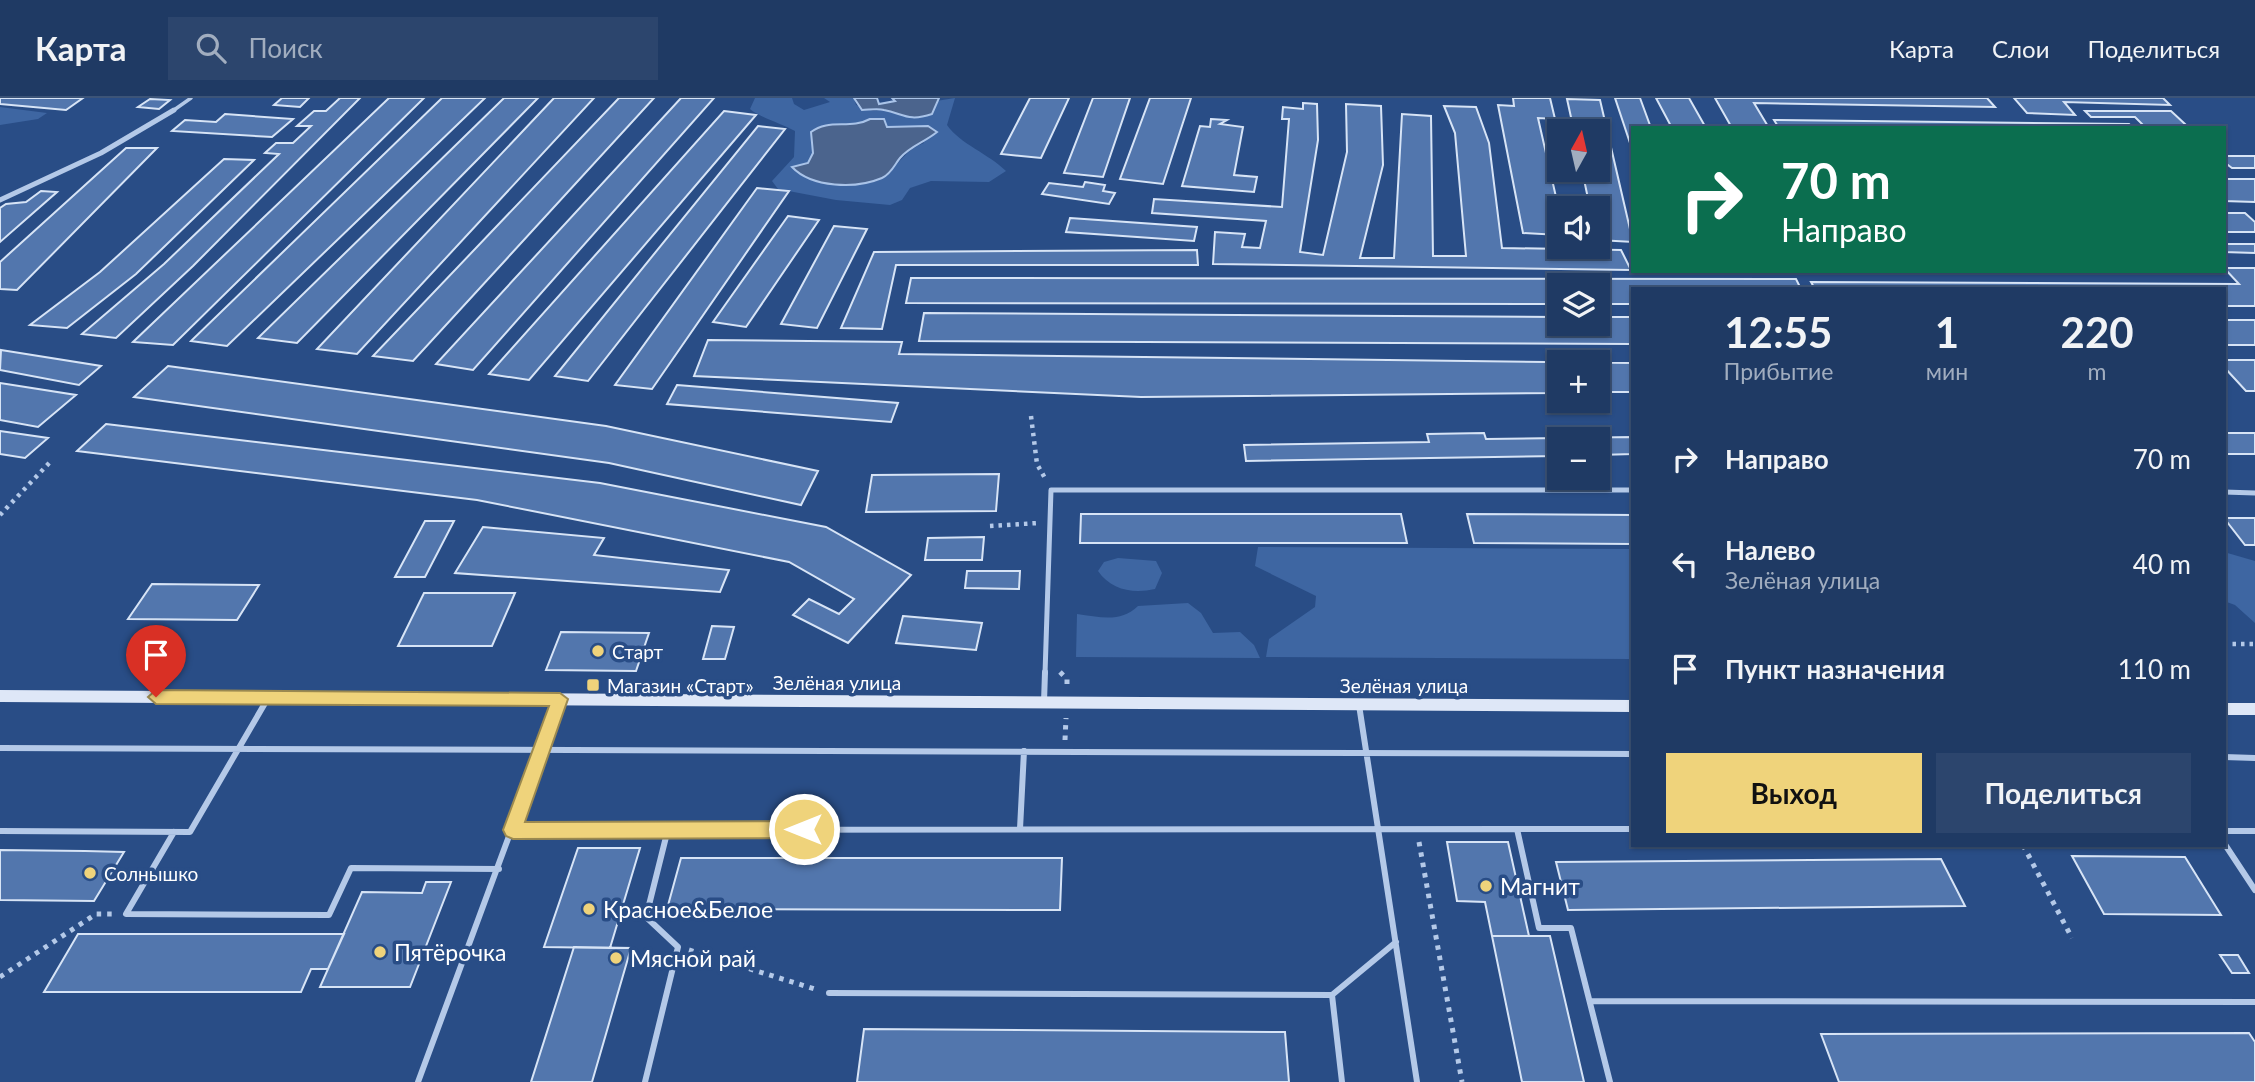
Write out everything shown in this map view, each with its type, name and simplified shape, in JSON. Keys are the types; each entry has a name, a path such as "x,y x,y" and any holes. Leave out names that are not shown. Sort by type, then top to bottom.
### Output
{"main road":[{"name":"Зелёная улица","path":"0,696 1631,706"},
{"path":"2226,709 2255,709"}],"street":[{"path":"0,200 102,153 174,110"}],"lane":[{"path":"174,110 191,98"},
{"path":"1044,702 1052,490 1631,490"},
{"path":"2226,492 2255,493"},
{"path":"0,831 190,832 268,698"},
{"path":"418,1082 560,699"},
{"path":"1359,704 1417,1082"},
{"path":"0,748 1631,754"},
{"path":"1020,830 1024,751"},
{"path":"2226,757 2255,758"},
{"path":"645,1082 678,947 646,917 668,829"},
{"path":"1517,829 1539,928 1571,928 1610,1082"},
{"path":"513,830 1631,830"},
{"path":"2226,831 2255,831"},
{"path":"126,914 174,832"},
{"path":"2226,846 2255,890"},
{"path":"126,914 329,915 351,868 499,869"},
{"path":"829,993 1332,995 1396,942"},
{"path":"1332,995 1342,1082"},
{"path":"1590,1001 2255,1002"}],"path":[{"path":"1031,416 1037,464 1052,490"},
{"path":"0,515 52,460"},
{"path":"990,526 1050,523"},
{"path":"2226,644 2255,643"},
{"path":"1416,829 1462,1082"},
{"path":"2024,847 2072,938"},
{"path":"0,977 96,914 126,914"},
{"path":"678,947 829,993"}],"shaded area":[{"path":"755,98 792,98 794,104 804,110 830,102 824,98 854,98 856,105 873,111 955,98 947,125 959,138 1006,171 989,182 931,181 910,188 902,200 890,205 836,200 778,189 772,181 794,157 795,131 750,109","holes":["870,119 887,127 911,127 924,143 909,152 888,174 878,180 854,183 793,167 808,163 813,153 811,132 849,126"]},
{"path":"854,98 877,98 879,104 895,101 892,98 939,98 932,114 917,117 882,109 862,110"},
{"path":"0,107 47,113 38,119 0,125"},
{"path":"870,119 884,119 887,127 928,126 937,132 904,154 885,176 871,182 847,185 822,183 792,167 808,163 813,153 811,132 825,126 855,124"},
{"path":"1258,547 1631,549 1631,659 1266,657 1269,639 1315,607 1316,596 1255,566"},
{"path":"2226,553 2255,561 2255,623 2235,605 2226,602"},
{"path":"1118,558 1156,561 1162,573 1155,589 1131,591 1109,583 1098,571 1104,562"},
{"path":"1188,603 1201,613 1213,633 1240,632 1254,645 1260,658 1076,657 1077,614 1117,617 1138,606"}],"building":[{"path":"0,98 83,98 66,110 0,104"},
{"path":"282,98 309,98 300,107 274,105"},
{"path":"340,98 360,98 193,266 116,338 82,334 164,264 279,154 265,153 276,143 293,143 311,126 297,126 314,111 326,111"},
{"path":"389,98 424,98 173,345 133,342"},
{"path":"442,98 485,98 227,346 191,341"},
{"path":"504,98 538,98 297,343 258,338"},
{"path":"554,98 594,98 357,354 317,349"},
{"path":"619,98 654,98 413,361 373,356"},
{"path":"681,98 714,98 473,370 436,364"},
{"path":"1030,98 1069,98 1041,158 1001,154"},
{"path":"1093,98 1130,98 1103,177 1064,173"},
{"path":"1150,98 1191,98 1163,184 1120,179"},
{"path":"1513,98 1550,98 1555,119 1538,118 1547,157 1547,182 1553,182 1556,196 1547,196 1547,234 1523,233 1498,105 1514,106"},
{"path":"1615,98 1640,98 1650,126 1631,126 1631,146"},
{"path":"1656,98 1689,98 1705,126 1671,126"},
{"path":"1715,98 1987,98 1995,107 1754,103 1768,126 1731,126"},
{"path":"2014,98 2163,98 2170,105 2064,102 2075,115 2027,113"},
{"path":"150,99 170,100 159,109 138,107"},
{"path":"1567,99 1600,100 1604,119 1571,119"},
{"path":"1303,103 1317,104 1318,140 1300,252 1323,255 1347,152 1346,104 1381,106 1383,165 1360,258 1394,258 1402,114 1431,116 1433,256 1466,256 1455,133 1444,106 1476,107 1489,143 1502,248 1547,249 1547,259 1610,259 1610,250 1621,250 1631,270 1213,264 1215,232 1245,234 1242,247 1260,248 1266,221 1152,213 1154,199 1282,207 1289,119 1282,119 1283,107 1303,109"},
{"path":"724,111 756,115 529,380 489,374"},
{"path":"2085,111 2171,111 2186,125 2144,126 2135,117 2091,117"},
{"path":"225,114 293,119 272,137 172,131 185,120 216,122"},
{"path":"1211,119 1227,120 1220,124 1243,127 1234,175 1257,177 1254,192 1182,186 1200,126 1210,127"},
{"path":"1774,120 2131,126 1778,126"},
{"path":"758,126 785,129 588,381 555,376"},
{"path":"1610,143 1631,242 1610,241 1610,196 1587,196 1585,182 1610,182"},
{"path":"126,148 157,148 17,290 0,289 0,262"},
{"path":"2226,156 2255,156 2255,168 2232,168 2226,164"},
{"path":"224,159 254,160 136,274 67,328 30,325 100,272"},
{"path":"2226,179 2255,179 2255,202 2226,201"},
{"path":"1085,182 1105,185 1103,191 1115,193 1109,204 1042,194 1049,183 1083,187"},
{"path":"757,188 789,191 652,389 615,385"},
{"path":"41,191 57,192 0,242 0,208 6,204 26,202"},
{"path":"2226,213 2245,213 2255,222 2255,232 2226,232"},
{"path":"788,216 819,220 746,327 713,322"},
{"path":"1070,218 1197,227 1194,241 1066,232"},
{"path":"834,226 867,229 817,328 781,324"},
{"path":"2226,244 2255,244 2255,253 2226,252"},
{"path":"1197,250 1198,265 896,265 882,329 841,328 874,252"},
{"path":"2226,268 2255,268 2255,306 2226,306 2226,287 1814,287 1811,282 2239,284"},
{"path":"911,278 1547,279 1547,304 906,303"},
{"path":"1610,279 1796,279 1800,287 1631,287 1631,304 1610,304"},
{"path":"924,313 1547,317 1547,336 1610,336 1610,317 1631,317 1631,344 919,341"},
{"path":"2226,320 2255,320 2255,345 2226,345"},
{"path":"708,340 902,342 899,354 1547,362 1547,393 1141,397 694,376"},
{"path":"1,350 101,366 79,385 0,370"},
{"path":"2226,360 2255,360 2255,391 2246,391 2226,369"},
{"path":"1610,363 1631,363 1631,392 1610,392"},
{"path":"168,366 606,426 818,471 801,505 609,463 134,397"},
{"path":"0,383 76,395 38,427 0,420"},
{"path":"677,385 898,403 891,422 667,404"},
{"path":"106,424 600,483 826,527 911,575 848,643 793,615 809,599 839,614 854,599 789,562 477,500 77,451"},
{"path":"0,431 48,438 25,458 0,454"},
{"path":"1484,433 1486,439 1547,438 1547,456 1246,461 1244,445 1429,442 1427,434"},
{"path":"2226,433 2255,433 2255,454 2226,454"},
{"path":"1610,437 1631,437 1631,454 1610,455"},
{"path":"999,474 996,511 866,512 872,475"},
{"path":"1081,514 1401,514 1407,543 1080,543"},
{"path":"1467,514 1631,515 1631,544 1474,543"},
{"path":"2226,518 2255,518 2255,545 2245,545"},
{"path":"425,521 454,521 425,577 395,577"},
{"path":"483,527 604,538 594,555 729,570 720,592 455,573"},
{"path":"984,537 982,560 925,560 928,538"},
{"path":"967,571 1020,571 1019,589 965,588"},
{"path":"152,584 259,585 237,620 128,619"},
{"path":"424,593 515,593 492,646 398,646"},
{"path":"903,616 982,623 976,650 896,643"},
{"path":"712,626 734,627 725,659 703,659"},
{"name":"Старт","path":"561,632 649,633 636,671 546,670"},
{"name":"Магнит","path":"1447,842 1508,842 1529,936 1492,936 1485,902 1457,901"},
{"name":"Красное&Белое","path":"578,848 640,848 610,948 544,947"},
{"path":"0,850 124,852 94,901 0,900"},
{"path":"2072,856 2185,857 2221,915 2104,914"},
{"path":"681,858 1062,858 1060,910 667,909"},
{"path":"1941,859 1965,906 1568,910 1556,862"},
{"name":"Пятёрочка","path":"426,882 451,882 410,987 320,987 362,892 422,893"},
{"path":"78,934 344,934 328,969 311,969 301,992 44,992"},
{"path":"1492,936 1550,936 1584,1082 1522,1082"},
{"path":"574,947 631,948 592,1082 531,1082"},
{"path":"2220,955 2238,955 2249,973 2232,973"},
{"path":"864,1029 1285,1032 1289,1082 857,1082"},
{"path":"2249,1033 2255,1042 2255,1082 1839,1082 1821,1034"}],"place":[{"name":"Старт","path":"598,651"},
{"name":"Магазин «Старт»","path":"593,685"},
{"name":"Солнышко","path":"90,873"},
{"name":"Магнит","path":"1486,886"},
{"name":"Красное&Белое","path":"589,909"},
{"name":"Пятёрочка","path":"380,952"},
{"name":"Мясной рай","path":"616,958"}],"route":[{"path":"156,697 560,699 513,830 804,829"}]}
